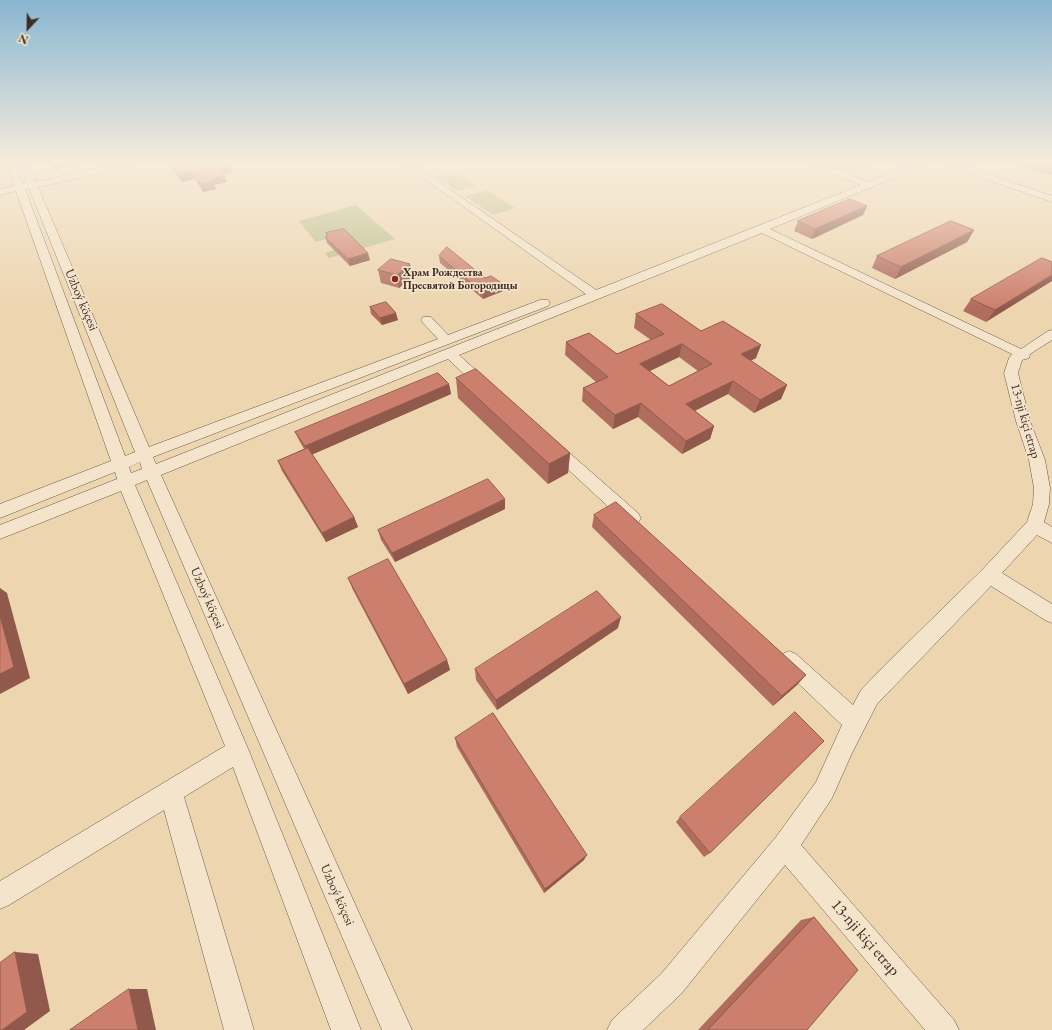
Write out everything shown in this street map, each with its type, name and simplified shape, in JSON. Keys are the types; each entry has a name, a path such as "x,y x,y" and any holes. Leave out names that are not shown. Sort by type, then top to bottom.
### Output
{"street":[{"name":"Uzboý köçesi","path":"32,212 126,482 238,751 346,1030"},
{"name":"Uzboý köçesi","path":"35,212 145,454 151,471 397,1030"},
{"path":"476,212 595,295"},
{"path":"0,532 126,482 448,347 583,288 786,212"},
{"path":"0,511 145,454 595,295 762,229 800,212"},
{"path":"762,229 1024,355"},
{"path":"427,320 448,347 497,396"},
{"name":"13-nji kiçi etrap","path":"1034,525 1041,504 1042,488 1037,460 1023,421 1011,373 1016,358 1024,355 1051,335"},
{"path":"538,433 643,529"},
{"path":"622,1030 671,984 785,846 824,790 855,722 869,697 990,575 1034,525 1052,536"},
{"path":"990,575 1052,614"},
{"path":"778,652 855,722"},
{"path":"0,896 238,751"},
{"path":"171,792 239,1030"},
{"name":"13-nji kiçi etrap","path":"785,846 944,1030"}],"green space":[{"path":"331,212 364,212 395,239 329,258 325,253 357,243 346,233 316,242 299,221"},
{"path":"489,212 502,212 493,215"}],"building":[{"path":"819,212 853,212 815,229 798,221"},
{"path":"951,221 974,230 901,267 877,256"},
{"path":"344,229 368,253 348,259 325,237 328,236 326,233"},
{"path":"447,247 485,278 491,276 503,284 482,292 439,256"},
{"path":"1042,258 1052,262 1052,275 995,310 971,299"},
{"path":"391,259 410,264 397,275 378,270"},
{"path":"386,302 396,313 380,318 370,307"},
{"path":"662,304 701,331 723,321 761,345 741,354 787,385 760,400 733,381 686,404 714,426 686,441 641,403 615,415 583,388 608,377 566,342 589,333 617,354 664,334 636,314","holes":["682,344 712,364 669,386 640,364"]},
{"path":"476,369 570,453 549,464 456,378"},
{"path":"438,373 449,384 305,446 295,432"},
{"path":"308,448 354,517 322,533 278,461"},
{"path":"488,479 505,499 392,553 378,530"},
{"path":"616,502 806,675 782,696 594,515"},
{"path":"388,559 447,660 404,684 348,578"},
{"path":"597,591 621,617 496,700 475,669"},
{"path":"0,616 14,667 0,674"},
{"path":"795,712 824,741 710,853 680,817"},
{"path":"493,713 587,855 545,889 455,738"},
{"path":"814,917 858,970 807,1030 708,1030"},
{"path":"15,952 27,1012 0,1030 0,963"},
{"path":"129,989 138,1030 70,1030"}],"place":[{"name":"Храм Рождества Пресвятой Богородицы","path":"395,279"}]}
